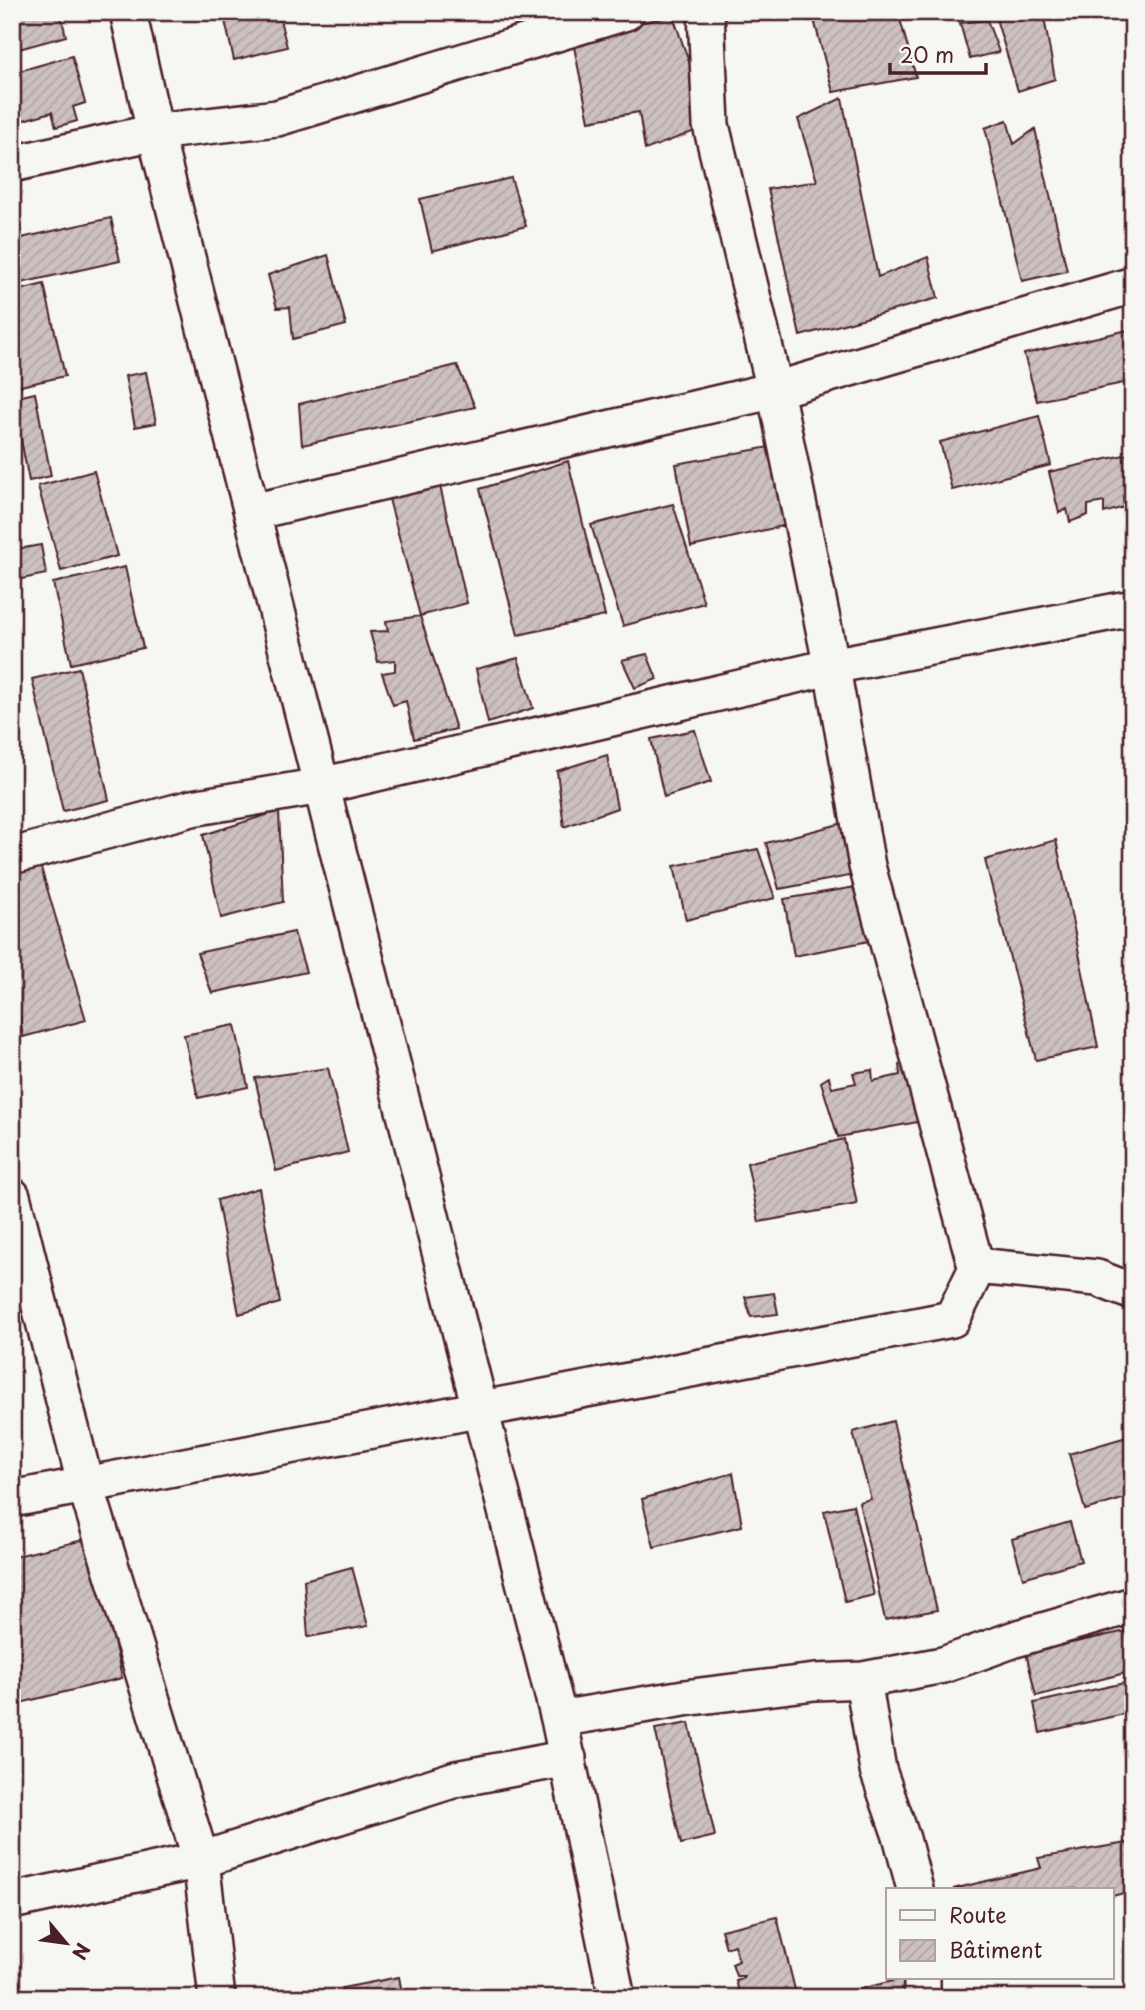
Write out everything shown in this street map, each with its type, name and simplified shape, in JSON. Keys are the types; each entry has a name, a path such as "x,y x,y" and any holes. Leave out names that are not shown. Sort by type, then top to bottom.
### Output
{"street":[{"path":"128,12 155,132 559,1719 617,1998"},
{"path":"12,164 155,132 277,118 626,12"},
{"path":"706,12 711,125 775,390 831,668 867,866 974,1259 979,1264 1097,1278 1133,1292"},
{"path":"251,512 775,390 1133,285"},
{"path":"12,856 192,808 321,786 831,668 1133,608"},
{"path":"12,1196 85,1483 201,1860 217,1998"},
{"path":"12,1499 952,1320 979,1264"},
{"path":"559,1719 697,1696 816,1682 863,1680 943,1665 1015,1639 1133,1605"},
{"path":"863,1680 878,1770 902,1839 915,1888"},
{"path":"12,1901 201,1860 456,1779 568,1758"},
{"path":"922,1979 922,1998"}],"building":[{"path":"12,12 60,12 66,36 12,51"},
{"path":"223,12 278,12 287,47 234,60"},
{"path":"812,12 898,12 916,77 833,92"},
{"path":"994,12 1043,12 1055,79 1018,91"},
{"path":"673,16 711,125 645,150 639,112 589,121 572,37"},
{"path":"987,20 999,52 970,59 960,23"},
{"path":"72,56 85,103 73,107 77,121 56,127 52,112 13,123 12,73"},
{"path":"842,98 878,277 928,257 938,298 800,336 768,189 817,181 798,119"},
{"path":"1007,120 1014,144 1035,129 1067,271 1022,281 985,128"},
{"path":"511,178 526,226 432,251 420,199"},
{"path":"111,218 120,261 12,285 12,240"},
{"path":"328,255 346,325 293,339 290,307 277,308 268,275"},
{"path":"44,284 65,376 12,388 12,292"},
{"path":"1128,330 1133,381 1037,401 1024,354"},
{"path":"457,365 475,407 302,445 299,404"},
{"path":"146,372 156,423 135,427 125,376"},
{"path":"35,393 51,476 29,481 13,398"},
{"path":"1039,416 1051,465 952,490 940,442"},
{"path":"775,446 787,525 691,547 676,464"},
{"path":"1133,453 1133,494 1123,496 1124,507 1104,513 1104,502 1088,505 1088,515 1070,522 1067,509 1059,513 1049,472"},
{"path":"568,461 605,616 518,635 480,489"},
{"path":"94,471 117,556 61,571 38,486"},
{"path":"440,486 467,603 420,616 389,499"},
{"path":"673,504 704,603 623,626 591,525"},
{"path":"41,545 46,574 12,581 12,550"},
{"path":"125,567 143,648 71,664 53,583"},
{"path":"420,616 456,729 414,739 406,701 393,705 382,673 395,671 395,660 378,662 370,632 388,631 386,621"},
{"path":"647,654 657,679 635,688 622,660"},
{"path":"518,658 533,708 488,723 476,669"},
{"path":"79,668 109,800 63,811 32,679"},
{"path":"695,730 711,782 664,797 651,739"},
{"path":"607,755 617,808 564,827 557,771"},
{"path":"279,811 283,902 221,918 203,835"},
{"path":"851,821 860,874 779,889 766,843"},
{"path":"1056,840 1098,1047 1036,1060 985,860"},
{"path":"758,849 775,898 686,920 674,866"},
{"path":"39,861 86,1020 23,1037 12,976 12,866"},
{"path":"862,886 874,940 794,956 784,899"},
{"path":"294,932 306,972 212,993 197,953"},
{"path":"235,1025 248,1087 198,1098 184,1035"},
{"path":"908,1060 923,1121 838,1137 821,1082 829,1077 832,1088 856,1083 853,1073 872,1070 873,1081 900,1075 899,1064"},
{"path":"328,1068 348,1152 276,1171 255,1078"},
{"path":"844,1139 857,1204 759,1222 747,1163"},
{"path":"259,1188 280,1303 239,1314 217,1200"},
{"path":"774,1293 778,1314 751,1317 745,1297"},
{"path":"893,1421 937,1610 885,1620 859,1502 871,1499 853,1432"},
{"path":"1133,1435 1133,1496 1085,1510 1069,1454"},
{"path":"733,1473 742,1526 654,1547 642,1499"},
{"path":"853,1505 874,1595 845,1602 824,1511"},
{"path":"1070,1522 1081,1561 1023,1578 1012,1539"},
{"path":"92,1538 122,1678 12,1705 12,1557"},
{"path":"352,1567 368,1626 308,1637 304,1580"},
{"path":"1126,1631 1133,1671 1036,1696 1026,1653"},
{"path":"1133,1681 1133,1712 1040,1733 1034,1703"},
{"path":"689,1723 715,1836 681,1844 655,1729"},
{"path":"1127,1843 1133,1864 1133,1891 1114,1896 1114,1888 957,1888 1041,1868 1038,1858"},
{"path":"777,1917 797,1998 741,1998 736,1981 744,1976 736,1976 732,1964 739,1961 734,1945 726,1948 721,1930"},
{"path":"399,1977 403,1998 345,1998 342,1988"},
{"path":"905,1979 910,1998 862,1998 860,1989"}]}
